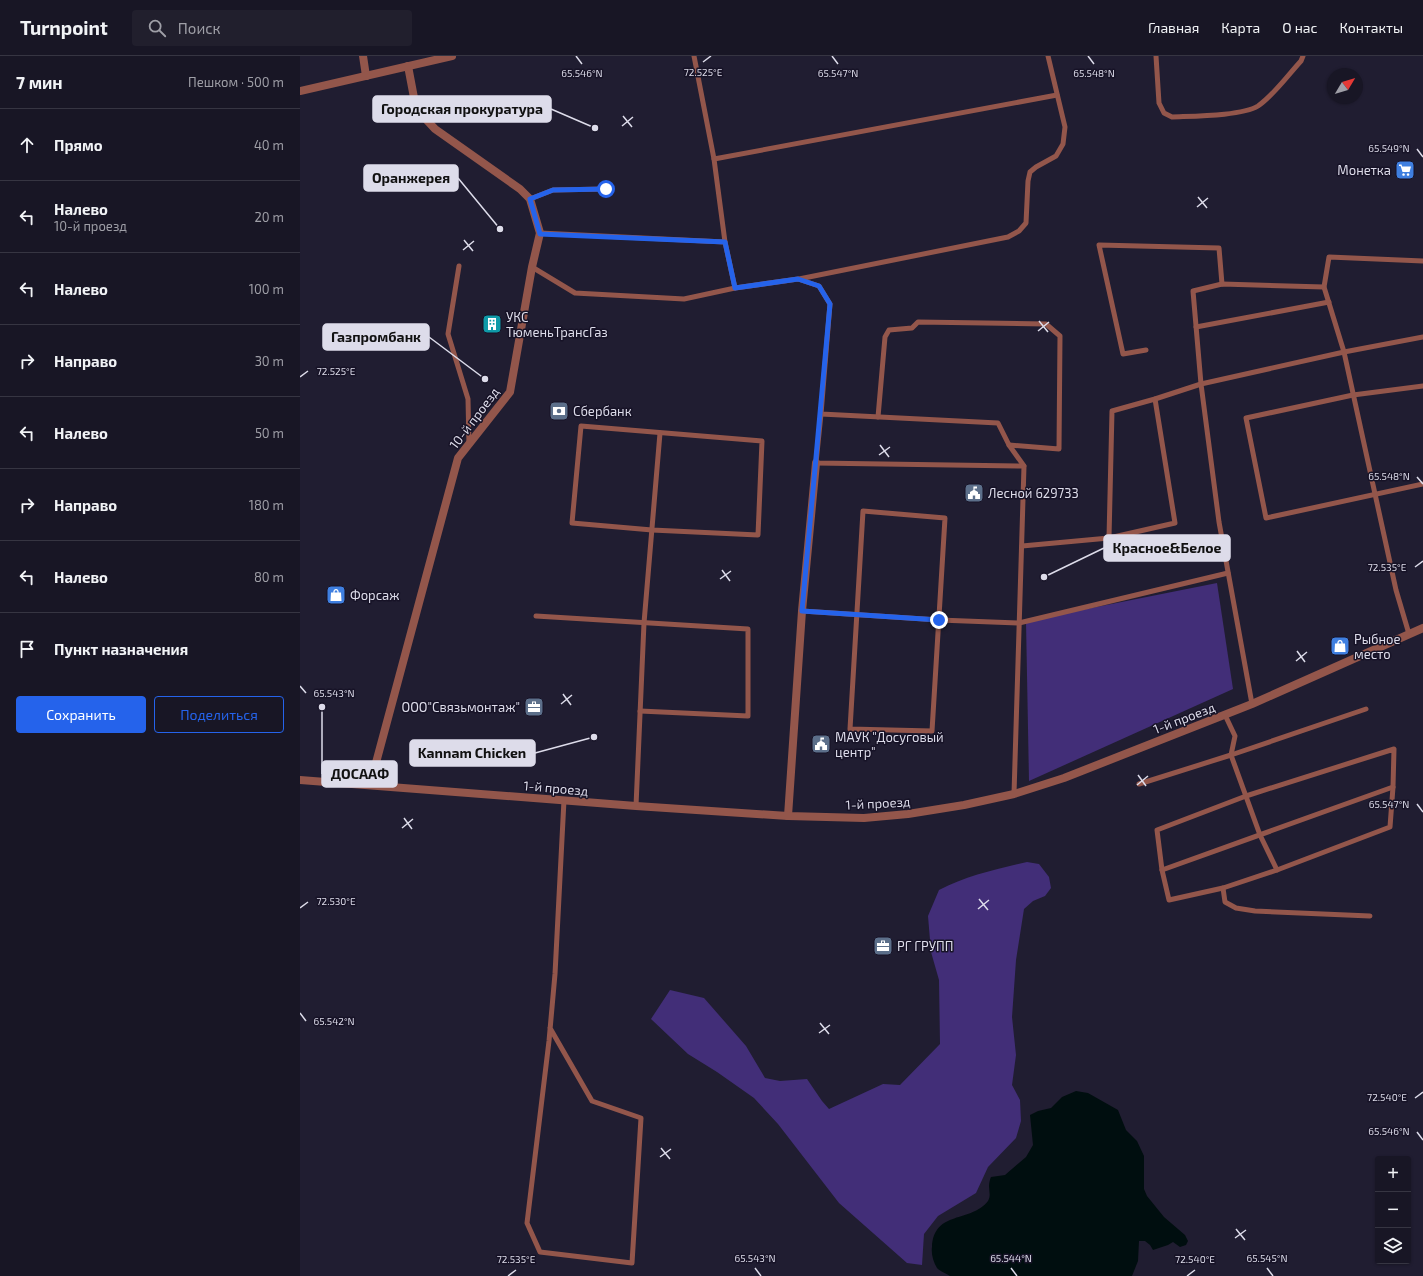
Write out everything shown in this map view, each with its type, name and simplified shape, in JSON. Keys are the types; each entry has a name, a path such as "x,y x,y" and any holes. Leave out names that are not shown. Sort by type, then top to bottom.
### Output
{"street":[{"path":"363,56 366,76"},
{"path":"300,91 452,56"},
{"path":"408,66 415,103 423,116 434,129 520,189 530,199"},
{"name":"10-й проезд","path":"370,785 458,458 510,392 532,267 540,234 530,199"},
{"path":"788,816 802,611 816,463"},
{"name":"1-й проезд","path":"300,780 636,806 788,816 864,818 908,814 964,806 1014,794 1064,778 1226,715 1423,628"}],"lane":[{"path":"694,56 714,159 725,242 735,288"},
{"path":"532,267 575,293 684,300 735,288 798,279 1008,237 1019,231 1026,223 1028,181 1030,172 1056,156 1063,144 1065,127 1048,56"},
{"path":"1156,56 1159,103 1164,113 1172,117 1242,112 1256,107 1265,101 1301,61 1303,56"},
{"path":"714,159 1057,95"},
{"path":"530,199 553,190 606,189"},
{"path":"540,234 725,242"},
{"path":"1146,350 1123,354 1099,245 1219,248 1222,284"},
{"path":"1409,634 1396,590 1344,352 1324,287 1330,257 1423,261"},
{"path":"459,266 448,334 468,398 469,445"},
{"path":"798,279 819,286 830,304 816,463 1024,466"},
{"path":"1252,704 1219,522 1201,384 1192,291 1222,284 1324,287"},
{"path":"1196,326 1329,302"},
{"path":"878,417 885,337 889,330 912,328 918,322 1046,324 1060,336 1059,449 1009,445"},
{"path":"1109,538 1112,411 1201,384 1344,352 1423,337"},
{"path":"1423,386 1353,395 1246,418 1266,518 1423,484"},
{"path":"1022,546 1109,538 1175,523 1155,399"},
{"path":"821,414 998,423 1009,445 1024,466 1014,794"},
{"path":"581,426 660,434 762,441 758,535 652,530 572,523 581,426"},
{"path":"636,806 644,623 660,434"},
{"path":"863,511 945,518 939,620 932,731 850,729 863,511"},
{"path":"802,611 939,620 1019,623 1228,573"},
{"path":"536,616 748,629 748,716 640,711"},
{"path":"1139,784 1231,755 1366,709"},
{"path":"1226,715 1235,736 1231,755 1260,835 1277,870"},
{"path":"1394,749 1393,787 1390,827 1277,870 1223,888 1169,900 1162,870 1157,830 1246,796 1394,749"},
{"path":"1162,870 1393,787"},
{"path":"550,1028 592,1101 641,1118 632,1263 540,1252 527,1223 550,1028 564,800"},
{"path":"1223,888 1225,902 1236,908 1255,911 1370,916"}],"shaded area":[{"path":"1217,583 1233,689 1029,781 1026,621"},
{"path":"1027,862 1039,864 1049,877 1051,888 1045,896 1033,901 1024,909 1016,960 1012,1017 1016,1055 1012,1085 1020,1100 1021,1121 1016,1138 988,1167 976,1193 938,1216 924,1234 922,1265 907,1263 839,1203 778,1124 754,1098 688,1054 651,1019 670,990 704,998 746,1046 765,1078 780,1081 807,1079 829,1109 883,1084 900,1085 940,1044 939,980 931,952 928,916 939,890 949,885 993,870"},
{"path":"1076,1091 1088,1093 1118,1110 1126,1130 1137,1141 1144,1156 1144,1189 1147,1196 1164,1217 1185,1235 1188,1241 1186,1245 1180,1247 1173,1242 1153,1250 1145,1241 1139,1241 1138,1261 1132,1276 950,1276 938,1269 933,1260 932,1249 934,1235 939,1227 954,1218 981,1208 989,1199 989,1184 991,1177 1005,1175 1026,1157 1033,1145 1030,1115 1038,1111 1051,1108 1062,1097"}],"place":[{"name":"Городская прокуратура","path":"595,128"},
{"name":"Монетка","path":"1405,170"},
{"name":"Оранжерея","path":"500,229"},
{"name":"УКС ТюменьТрансГаз","path":"492,324"},
{"name":"Газпромбанк","path":"485,379"},
{"name":"Сбербанк","path":"559,411"},
{"name":"Лесной 629733","path":"974,493"},
{"name":"Красное&Белое","path":"1044,577"},
{"name":"Форсаж","path":"336,595"},
{"name":"Рыбное место","path":"1340,646"},
{"name":"ДОСААФ","path":"322,707"},
{"name":"ООО\"Связьмонтаж\"","path":"534,707"},
{"name":"Kannam Chicken","path":"594,737"},
{"name":"МАУК \"Досуговый центр\"","path":"821,744"},
{"name":"РГ ГРУПП","path":"883,946"}],"route":[{"path":"606,189 553,190 530,199 540,234 725,242 735,288 798,279 819,286 830,304 802,611 939,620"}]}
